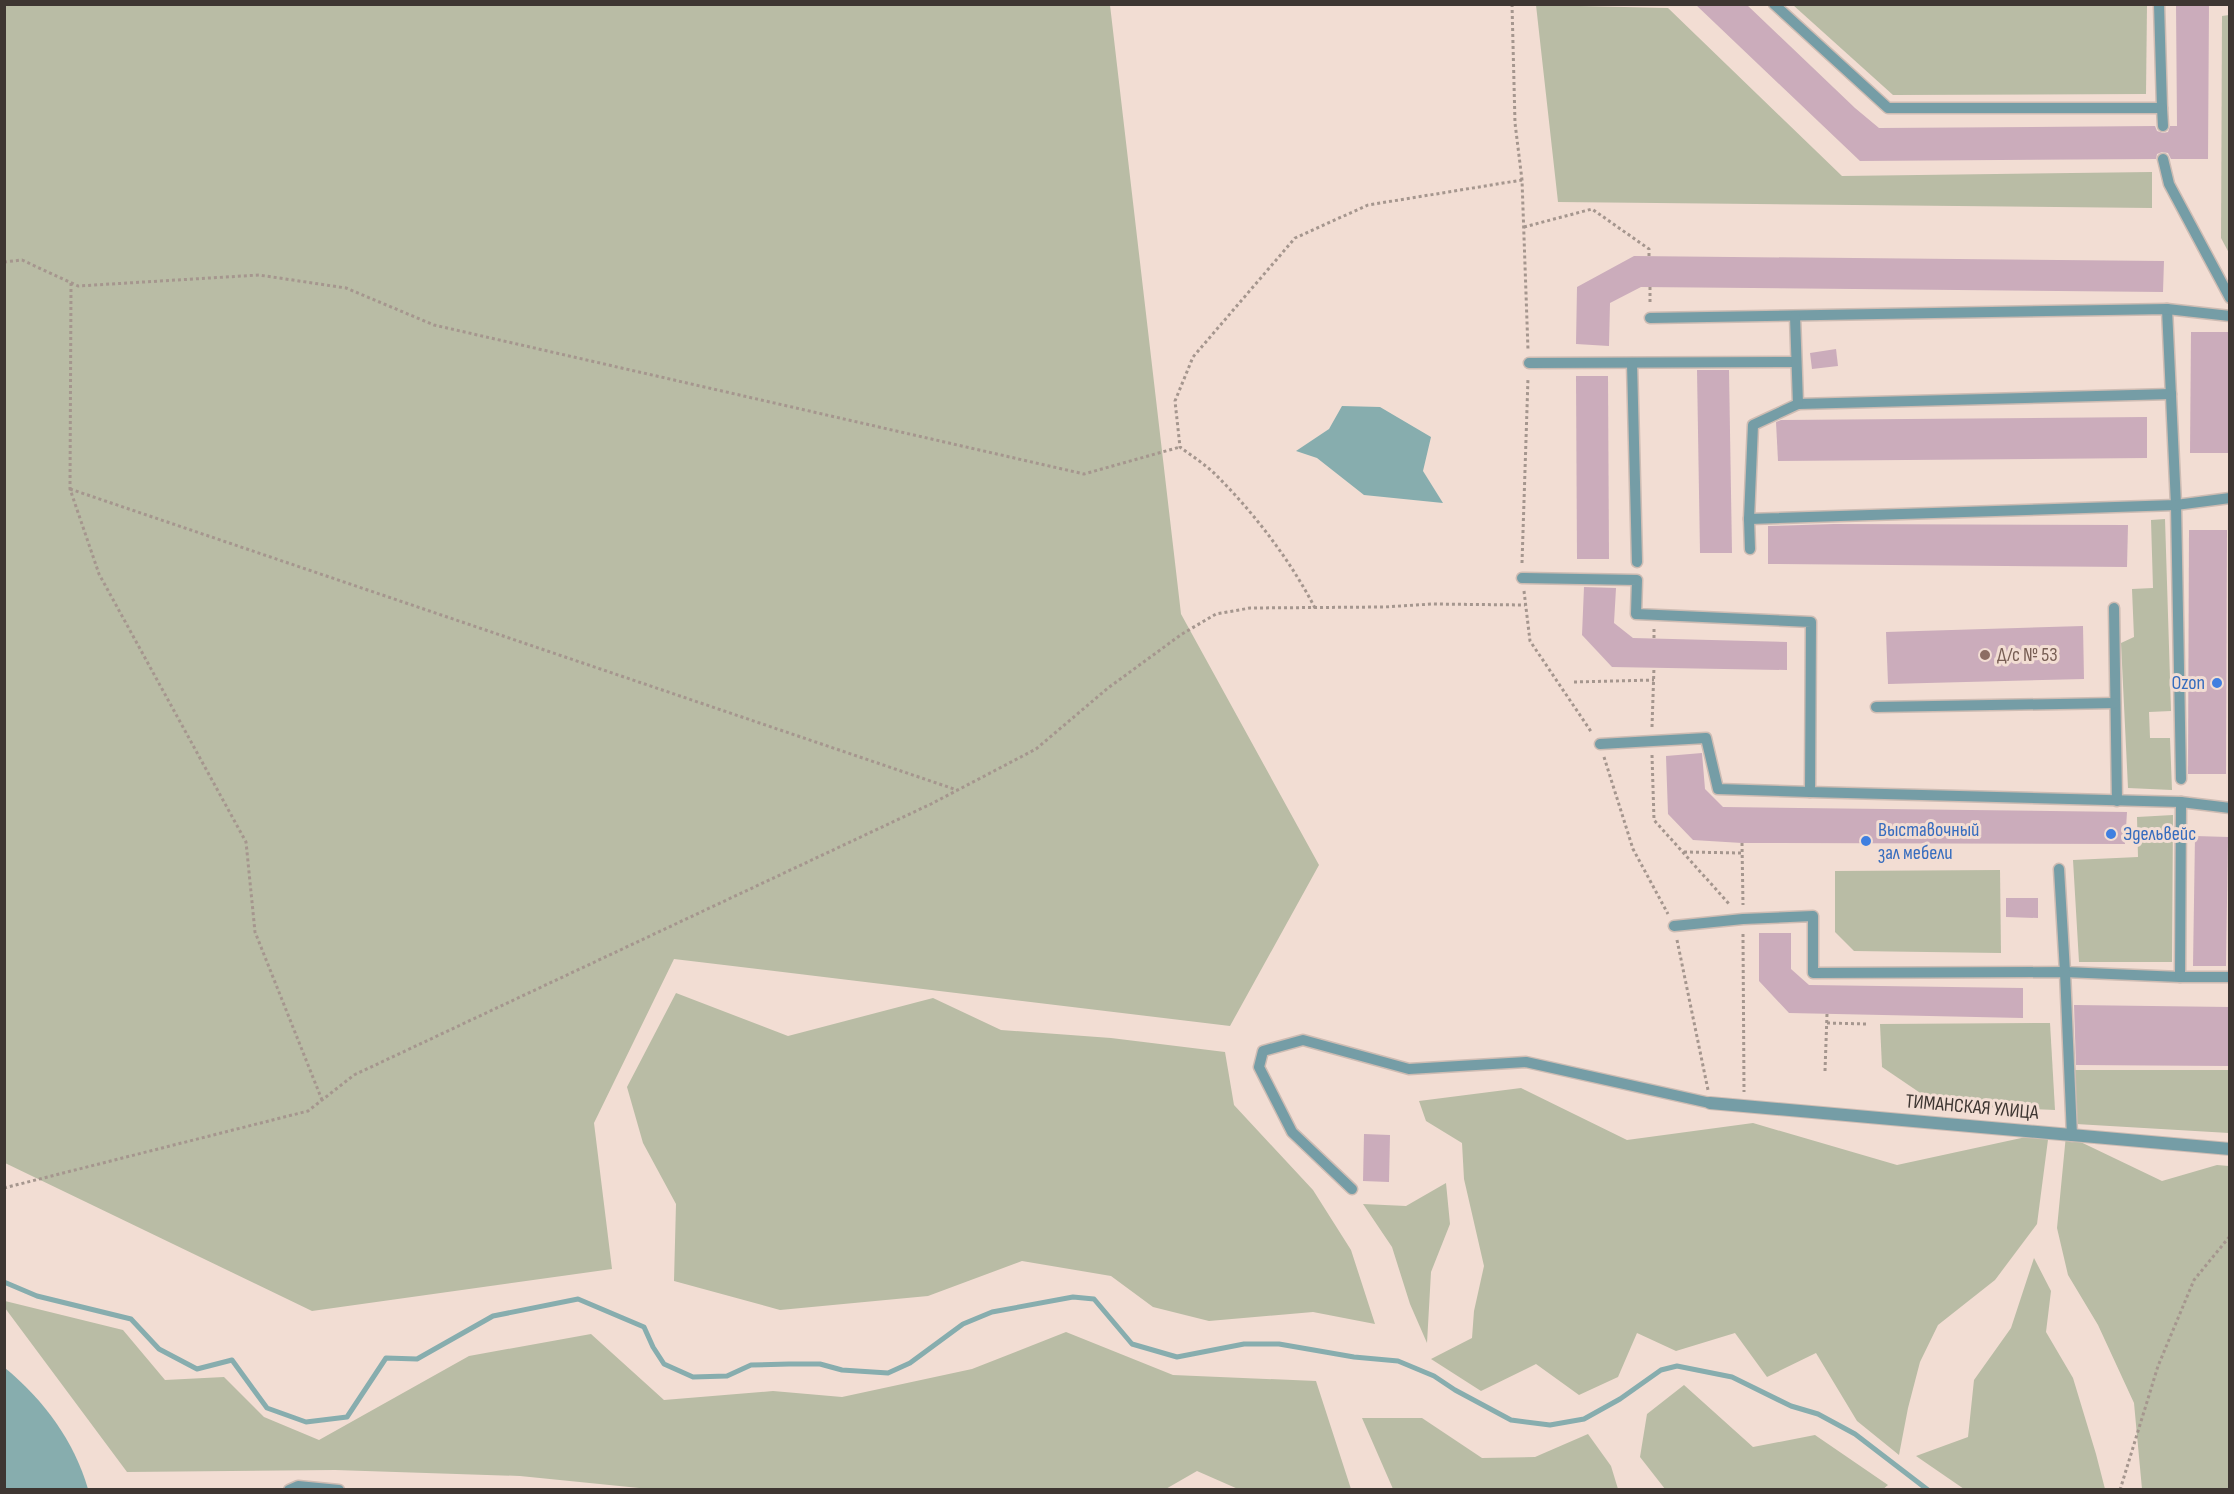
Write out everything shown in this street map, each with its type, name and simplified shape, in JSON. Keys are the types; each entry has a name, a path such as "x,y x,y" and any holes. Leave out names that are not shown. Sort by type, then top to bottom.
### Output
{"street":[{"name":"ТИМАНСКАЯ УЛИЦА","path":"1710,1103 2229,1149"}],"lane":[{"path":"1774,4 1888,108 2162,108"},
{"path":"2159,4 2163,126"},
{"path":"2163,159 2169,184 2229,298"},
{"path":"2168,309 2176,505 2181,779"},
{"path":"1650,318 2168,309 2229,316"},
{"path":"1795,316 1798,404"},
{"path":"1528,363 1796,362"},
{"path":"1632,363 1637,562"},
{"path":"1750,549 1753,425 1798,404 2171,394"},
{"path":"1749,519 2176,505 2229,498"},
{"path":"1522,578 1637,580 1636,614 1811,622 1810,792"},
{"path":"2114,608 2117,801"},
{"path":"1875,706 2115,703"},
{"path":"1600,744 1706,738 1718,789 2181,802 2229,808"},
{"path":"2180,977 2181,802"},
{"path":"2059,869 2072,1136"},
{"path":"1674,926 1743,919 1813,916 1813,973 2065,972 2229,977"},
{"path":"1352,1189 1292,1132 1259,1067 1263,1051 1303,1040 1408,1069 1526,1062 1710,1103"},
{"path":"289,1490 298,1486 339,1490"}],"path":[{"path":"1512,4 1515,123 1522,180 1528,363 1522,578 1530,641 1600,744 1633,849 1674,926 1710,1103"},
{"path":"1315,608 1300,579 1255,520 1215,474 1180,447 1175,401 1192,357 1295,238 1368,205 1522,180"},
{"path":"1524,227 1592,209 1649,249 1649,256"},
{"path":"4,262 22,260 78,286 259,275 346,288 434,325 1084,474 1180,447"},
{"path":"71,283 70,489 99,574 246,842 255,932 322,1100"},
{"path":"70,489 957,790"},
{"path":"4,1188 309,1111 354,1075 957,790 1036,749 1108,688 1182,634 1216,614 1250,608 1432,604 1525,605"},
{"path":"1652,740 1654,667"},
{"path":"1574,682 1654,680"},
{"path":"1742,843 1743,919"},
{"path":"1683,852 1742,853"},
{"path":"1825,1071 1827,1014"},
{"path":"1827,1023 1867,1024"},
{"path":"2120,1490 2158,1366 2194,1280 2229,1236"}],"green space":[{"path":"4,5 1110,5 1181,614 1319,865 1230,1026 674,959 594,1123 612,1269 312,1311 5,1163"},
{"path":"1536,5 1668,8 1842,176 2152,172 2152,208 1558,202"},
{"path":"1793,5 2147,5 2146,94 1893,95"},
{"path":"2230,15 2229,253 2221,238 2222,16"},
{"path":"2165,519 2171,711 2149,712 2150,738 2170,738 2172,790 2128,788 2121,643 2134,637 2132,589 2153,588 2151,520"},
{"path":"2173,815 2172,962 2079,962 2073,860 2138,857 2137,817"},
{"path":"2000,870 2001,953 1854,951 1835,932 1835,871"},
{"path":"676,993 788,1036 933,998 1001,1030 1111,1038 1225,1052 1234,1105 1313,1190 1351,1250 1375,1324 1313,1312 1209,1321 1153,1307 1111,1276 1022,1261 928,1296 780,1310 674,1281 676,1204 643,1143 627,1087"},
{"path":"2050,1023 2055,1110 1938,1105 1882,1067 1880,1024"},
{"path":"2075,1070 2229,1070 2229,1133 2076,1124"},
{"path":"1521,1088 1627,1140 1753,1123 1897,1165 2049,1132 2037,1224 1995,1280 1938,1325 1920,1362 1899,1455 1857,1421 1816,1353 1767,1377 1735,1333 1676,1351 1637,1333 1618,1377 1579,1395 1536,1364 1481,1391 1431,1359 1472,1338 1474,1311 1484,1266 1464,1179 1462,1143 1426,1121 1419,1101"},
{"path":"2066,1135 2162,1181 2217,1165 2229,1166 2229,1489 2142,1489 2134,1403 2098,1325 2068,1275 2057,1228"},
{"path":"1446,1183 1450,1224 1431,1272 1427,1343 1410,1304 1392,1247 1363,1204 1406,1206"},
{"path":"2034,1258 2051,1291 2046,1332 2073,1378 2105,1489 1964,1489 1916,1456 1968,1437 1974,1380 2011,1328"},
{"path":"5,1301 123,1330 165,1380 224,1377 264,1417 319,1440 469,1356 591,1334 664,1400 773,1391 842,1397 972,1369 1066,1332 1173,1375 1316,1381 1351,1489 1238,1489 1197,1471 1164,1490 659,1490 520,1476 335,1470 127,1472 5,1308"},
{"path":"1684,1385 1753,1447 1815,1435 1888,1485 1882,1490 1665,1489 1640,1457 1647,1414"},
{"path":"1362,1418 1422,1418 1482,1458 1535,1457 1588,1434 1611,1466 1618,1489 1393,1489"}],"water":[{"path":"1342,406 1380,407 1431,437 1423,471 1443,503 1364,495 1317,458 1296,451 1329,429"},
{"path":"5,1368 19,1380 56,1422 75,1454 88,1489 5,1489"}],"building":[{"path":"1695,4 1746,4 1879,128 2155,126 2157,131 2163,133 2168,132 2170,126 2177,126 2176,4 2209,4 2208,159 2171,159 2168,153 2162,152 2157,154 2156,159 1860,161"},
{"path":"1634,256 2164,261 2163,292 1641,287 1610,303 1609,346 1576,344 1577,287"},
{"path":"2191,332 2229,332 2228,453 2190,453"},
{"path":"1836,349 1838,366 1812,369 1810,353"},
{"path":"1697,370 1729,370 1732,553 1700,553"},
{"path":"1576,376 1608,376 1609,559 1577,559"},
{"path":"2147,417 2147,458 1778,461 1776,422 1781,420"},
{"path":"1834,524 2128,525 2127,567 1768,564 1768,526"},
{"path":"2189,530 2227,530 2226,774 2188,774"},
{"path":"1584,587 1616,588 1614,623 1633,638 1787,642 1787,670 1612,667 1582,635"},
{"name":"Д/с № 53","path":"2083,626 2084,679 1888,684 1886,632"},
{"path":"1702,753 1705,789 1723,807 2127,812 2125,844 1742,843 1693,840 1668,814 1666,756"},
{"path":"2195,836 2228,837 2226,966 2193,966"},
{"path":"2006,898 2038,898 2038,918 2006,917"},
{"path":"1759,933 1791,933 1791,969 1809,985 2023,988 2023,1018 1789,1013 1759,981"},
{"path":"2074,1005 2229,1007 2229,1066 2076,1065"},
{"path":"1364,1134 1390,1135 1389,1182 1363,1181"}],"waterway":[{"path":"4,1282 37,1296 131,1319 159,1349 197,1369 232,1360 267,1408 306,1422 347,1417 386,1358 417,1359 493,1316 578,1299 644,1327 664,1364 693,1377 727,1376 751,1365 789,1364 820,1364 842,1370 888,1373 910,1363 963,1324 992,1312 1073,1297 1094,1299 1132,1344 1177,1357 1244,1344 1279,1344 1354,1357 1398,1361 1434,1376 1511,1420 1550,1425 1584,1419 1620,1399 1661,1370 1677,1366 1732,1377 1791,1406 1818,1414 1855,1434 1928,1490"}],"place":[{"name":"Д/с № 53","path":"1985,655"},
{"name":"Ozon","path":"2217,683"},
{"name":"Эдельвейс","path":"2111,834"},
{"name":"Выставочный зал мебели","path":"1866,841"}]}
